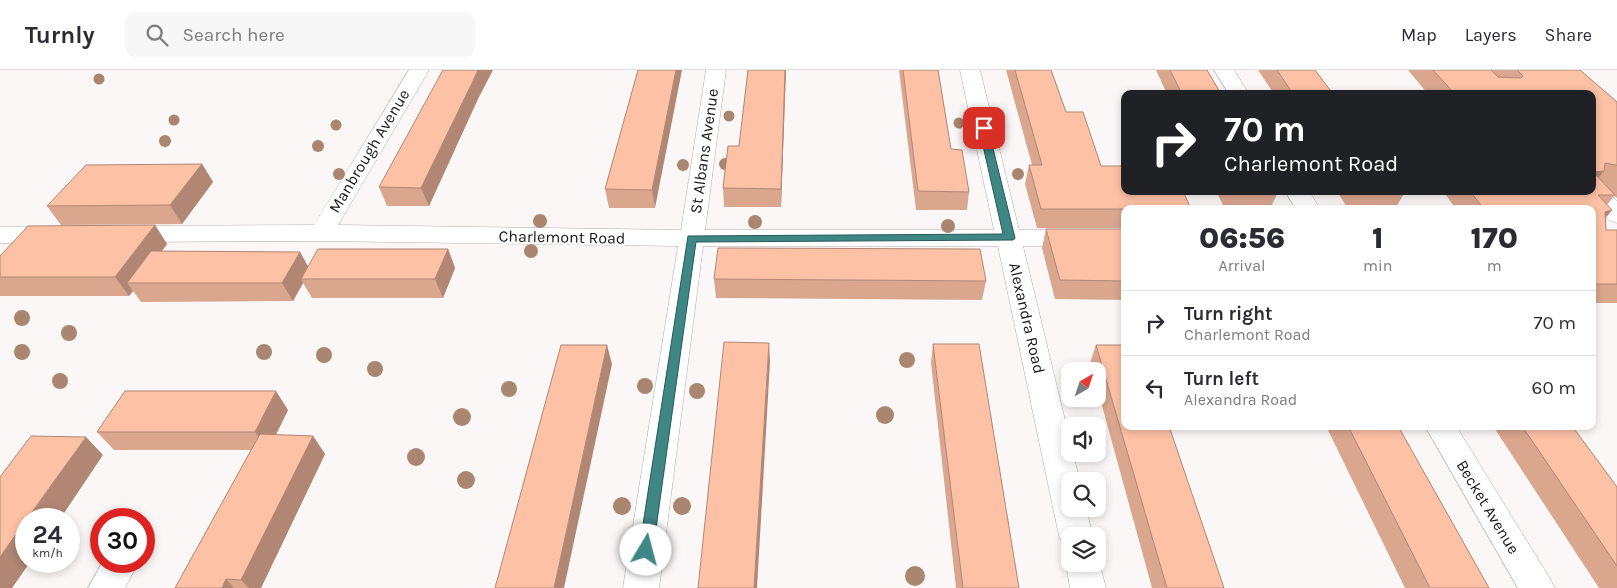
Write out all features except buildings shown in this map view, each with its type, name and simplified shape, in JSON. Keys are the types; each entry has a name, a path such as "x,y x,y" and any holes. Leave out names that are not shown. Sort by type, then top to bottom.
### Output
{"street":[{"name":"Manbrough Avenue","path":"321,233 418,70"},
{"name":"St Albans Avenue","path":"641,588 716,70"},
{"name":"Alexandra Road","path":"970,70 1062,472"},
{"path":"1224,70 1236,90"},
{"path":"1596,194 1617,215"},
{"name":"Charlemont Road","path":"103,234 321,233 691,238 1121,238"},
{"path":"0,235 75,235"},
{"name":"Becket Avenue","path":"1442,430 1537,588"},
{"path":"1085,572 1088,588"},
{"path":"106,588 115,573"}],"route":[{"path":"646,550 691,238 1009,238 984,128"}]}
